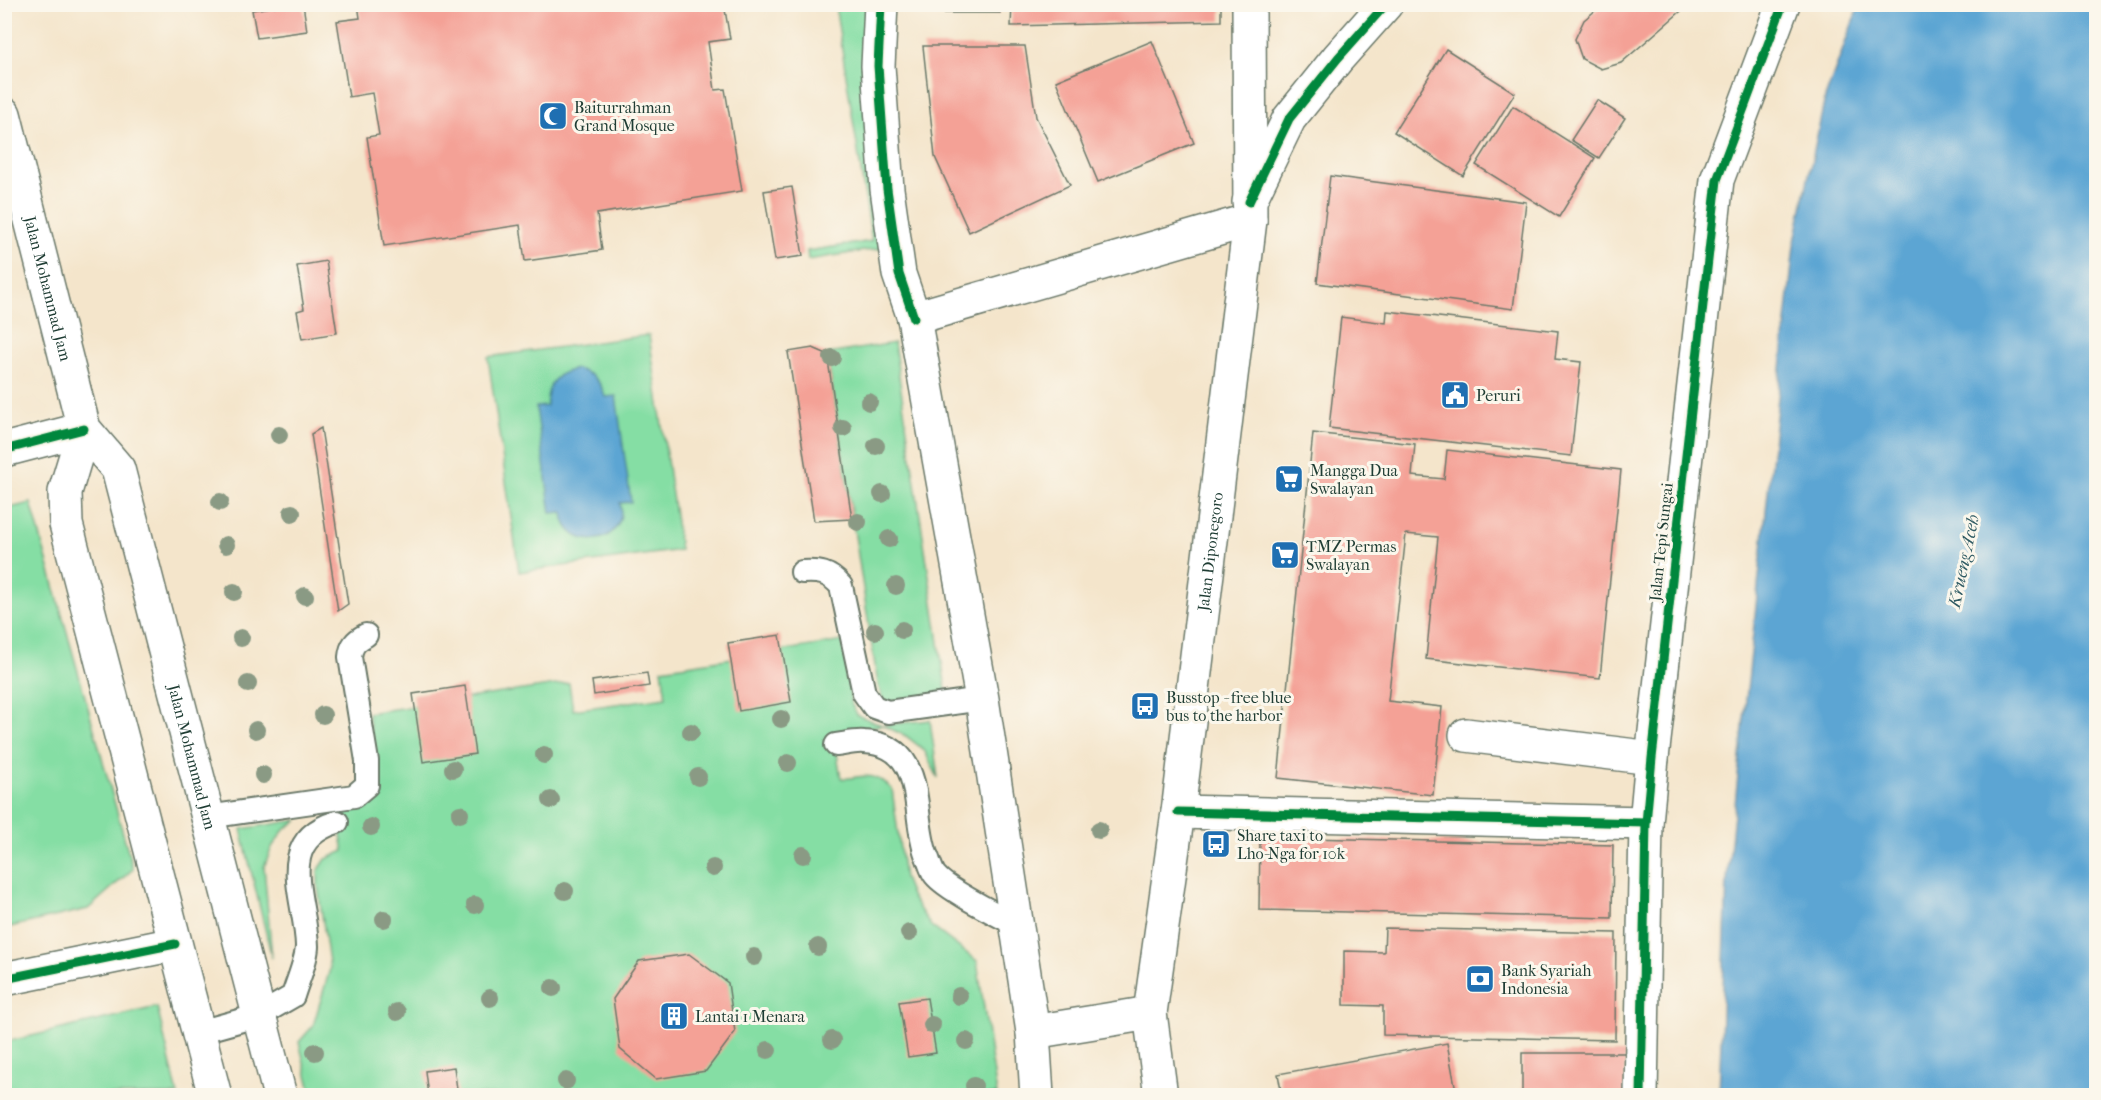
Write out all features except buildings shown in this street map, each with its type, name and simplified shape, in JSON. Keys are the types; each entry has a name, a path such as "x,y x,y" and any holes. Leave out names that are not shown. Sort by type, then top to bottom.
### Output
{"main road":[{"path":"881,4 878,66 887,189 899,274 914,318 982,699 1033,1032 1037,1095"},
{"name":"Jalan Diponegoro","path":"1161,1095 1150,1013 1178,812 1249,211 1249,4"},
{"path":"914,318 1249,211 1289,119 1338,58 1386,4"},
{"name":"Jalan Tepi Sungai","path":"1641,1095 1646,823 1717,180 1783,4"},
{"name":"Jalan Mohammad Jam","path":"4,114 84,429 118,469 280,1095"},
{"path":"4,450 84,429"},
{"path":"84,429 65,492 66,524 215,1095"},
{"path":"1466,735 1652,758"},
{"path":"1178,812 1646,823"},
{"path":"4,978 175,944"},
{"path":"1033,1032 1150,1013"}],"lane":[{"path":"802,572 820,571 832,576 841,586 864,693 874,707 888,712 982,699"},
{"path":"207,817 354,795 367,785 367,761 350,657 351,647 366,635"},
{"path":"836,745 864,742 890,749 905,762 914,782 924,847 934,875 1017,925"},
{"path":"199,1032 260,1015 293,996 308,948 297,866 306,839 324,826 338,822"}],"green space":[{"path":"835,5 875,5 883,248 808,260 807,251 872,241"},
{"path":"649,335 680,550 519,572 488,357"},
{"path":"894,343 947,696 891,705 883,700 878,685 827,354"},
{"path":"31,503 133,869 88,909 5,928 5,509"},
{"path":"843,641 851,703 857,715 882,725 834,734 841,779 868,776 879,779 892,789 904,878 912,898 931,926 977,961 997,1095 312,1095 299,1042 313,1026 330,969 318,888 318,871 326,859 344,851 337,814 361,808 376,793 378,781 368,713 569,683 573,710 666,697 662,669"},
{"path":"930,720 938,778 924,750 906,736 882,725"},
{"path":"298,820 283,831 272,847 264,867 272,958 241,829"},
{"path":"157,1007 178,1095 5,1095 5,1042"}],"water":[{"name":"Krueng Aceh","path":"1859,5 2096,5 2096,1095 1719,1095 1727,880 1794,246 1825,98"},
{"path":"577,369 596,379 605,397 616,396 631,502 620,503 620,518 615,529 606,536 596,539 584,539 574,534 566,525 563,512 551,513 536,407 547,406 548,391 558,376"}],"cycle path":[{"path":"881,4 878,66 887,189 899,274 914,318"},
{"path":"1249,202 1289,119 1338,58 1386,4"},
{"path":"1641,1096 1646,823 1717,180 1783,4"},
{"path":"4,450 84,429"},
{"path":"1178,812 1646,823"},
{"path":"4,979 175,944"}],"place":[{"name":"Baiturrahman Grand Mosque","path":"553,116"},
{"name":"Peruri","path":"1455,395"},
{"name":"Mangga Dua Swalayan","path":"1289,479"},
{"name":"TMZ Permas Swalayan","path":"1285,555"},
{"name":"Busstop - free blue bus to the harbor","path":"1145,706"},
{"name":"Share taxi to Lho-Nga for 10k","path":"1216,844"},
{"name":"Bank Syariah Indonesia","path":"1480,979"},
{"name":"Lantai 1 Menara","path":"674,1016"}]}
